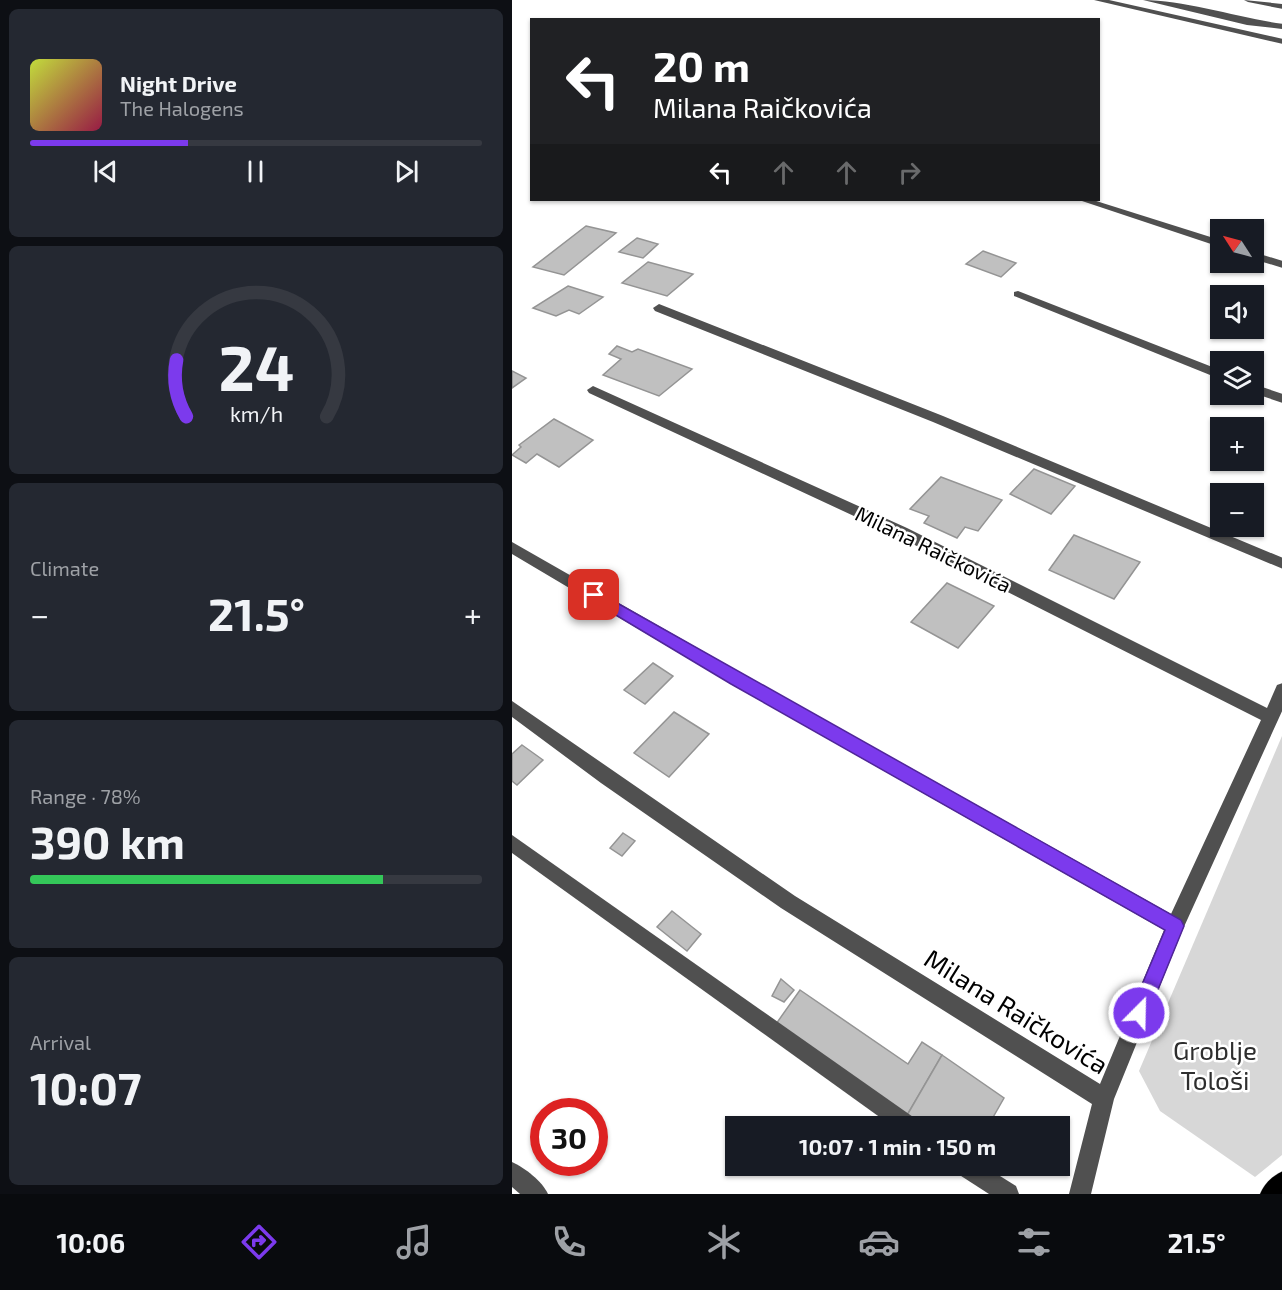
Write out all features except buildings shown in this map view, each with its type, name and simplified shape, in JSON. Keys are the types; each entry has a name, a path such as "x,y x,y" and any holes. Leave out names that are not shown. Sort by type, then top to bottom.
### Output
{"main road":[{"path":"1271,1194 1283,1182"}],"street":[{"path":"1098,0 1283,42"},
{"path":"1147,0 1247,22 1283,27"},
{"path":"1248,0 1283,7"},
{"path":"1087,201 1210,241"},
{"path":"1264,259 1283,265"},
{"path":"1018,294 1210,371"},
{"path":"659,308 938,419 1283,564"},
{"name":"Milana Raičkovića","path":"593,390 902,532 1270,717"},
{"path":"1264,392 1283,399"},
{"path":"512,547 737,679 1175,926"},
{"name":"Milana Raičkovića","path":"1080,1194 1104,1099 1175,926 1283,690"},
{"name":"Milana Raičkovića","path":"512,708 607,778 788,902 1104,1099"},
{"path":"512,843 895,1116"},
{"path":"512,1173 537,1194"},
{"path":"981,1176 1008,1194"}],"green space":[{"name":"Groblje Tološi","path":"1282,736 1282,1155 1255,1177 1160,1111 1139,1071"}],"route":[{"path":"594,595 737,679 1175,926 1139,1013"}]}
